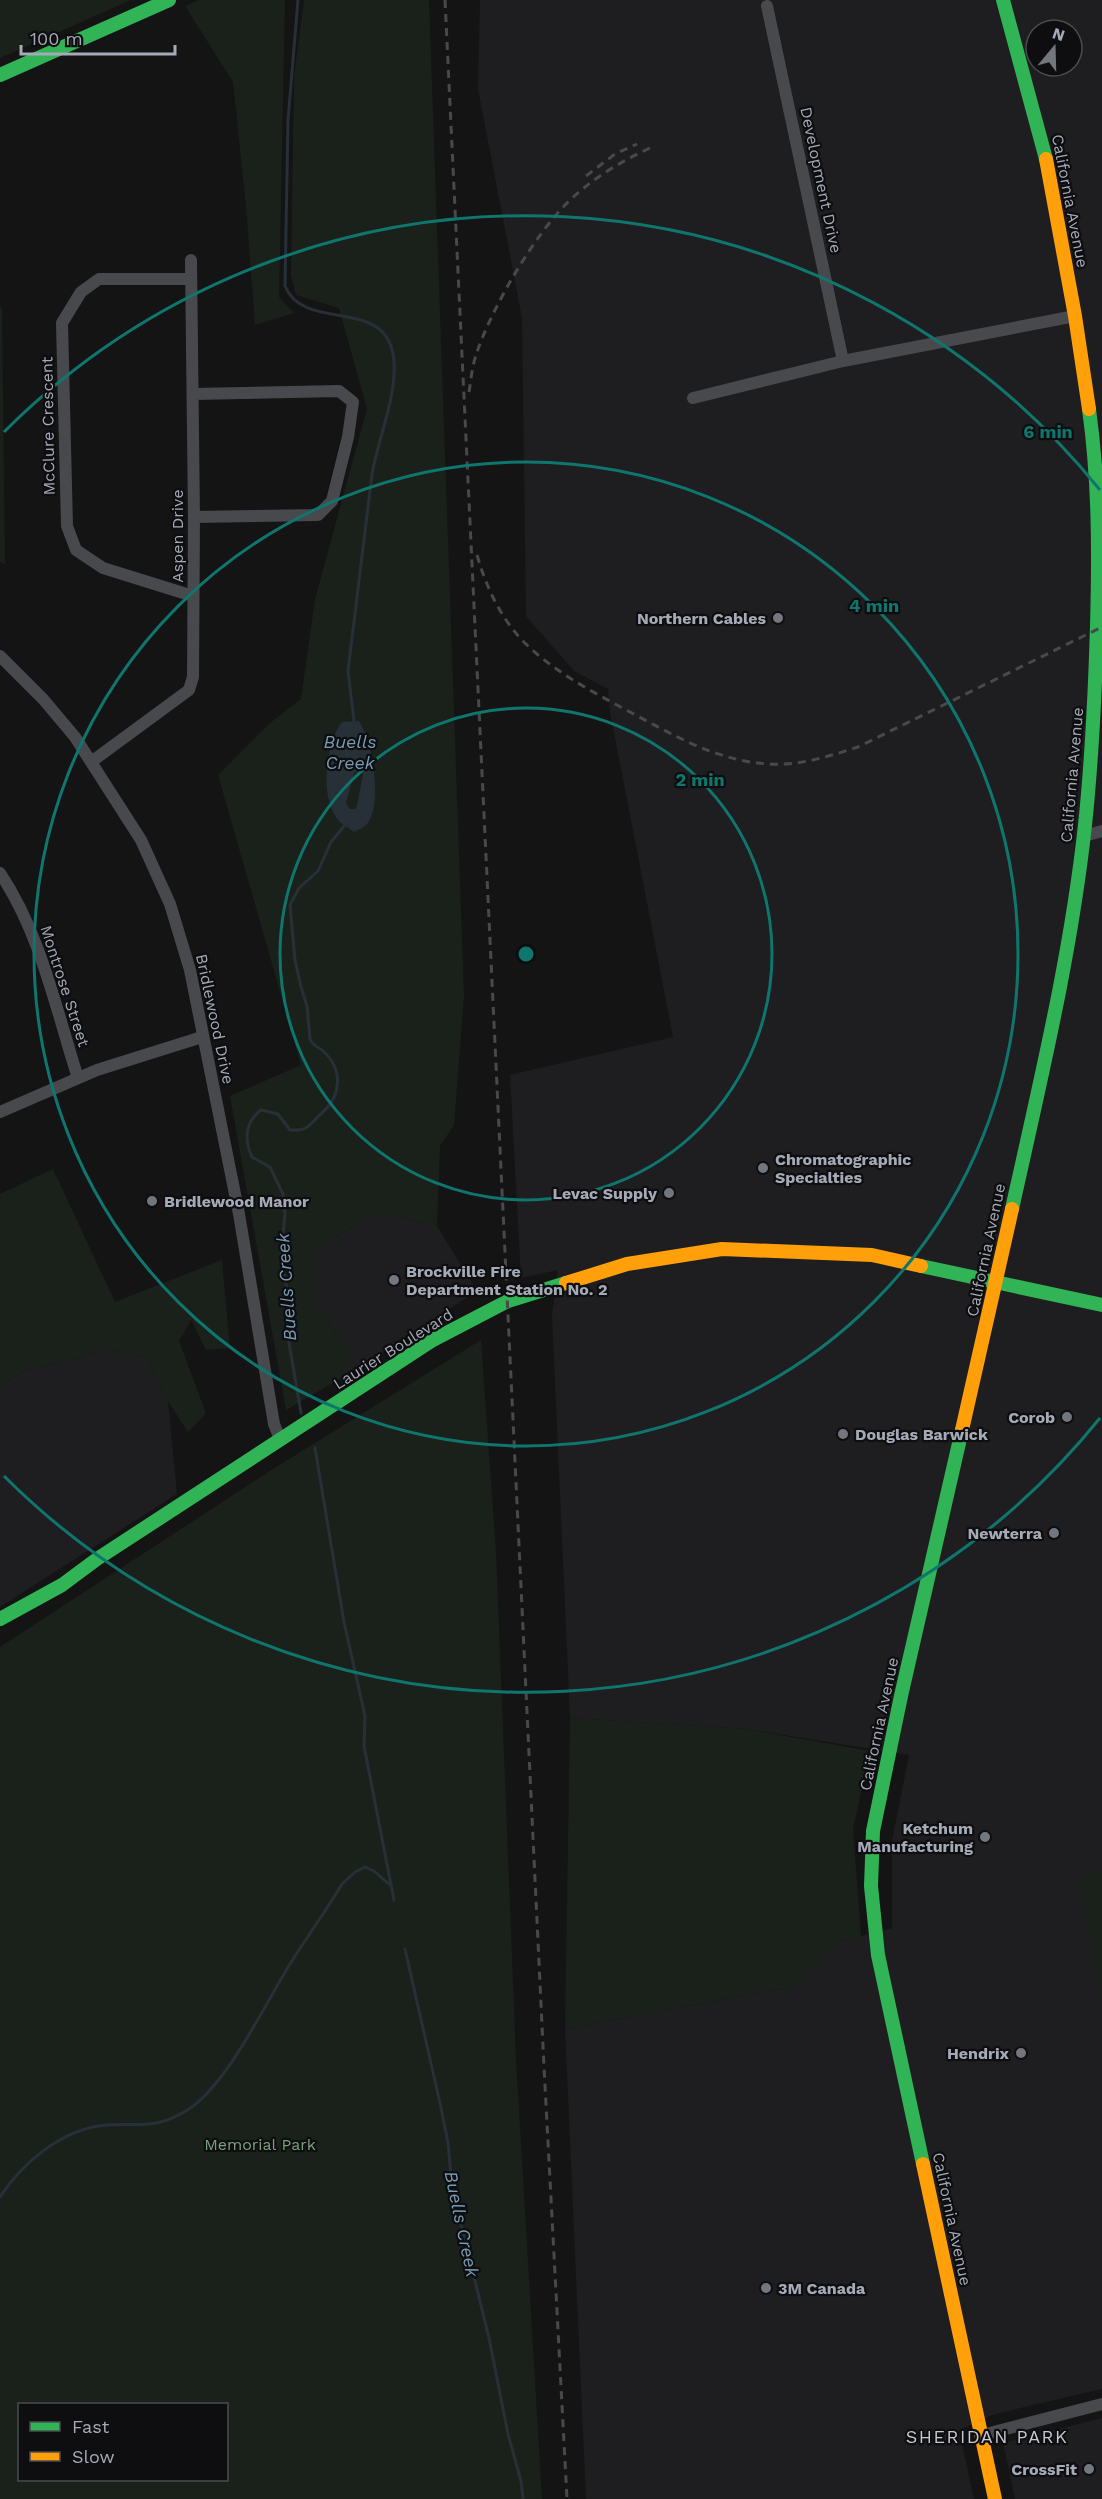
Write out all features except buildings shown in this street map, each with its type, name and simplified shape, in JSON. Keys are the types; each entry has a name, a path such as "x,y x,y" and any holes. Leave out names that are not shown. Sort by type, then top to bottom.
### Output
{"street":[{"path":"0,75 169,0"},
{"name":"California Avenue","path":"995,2499 878,1955 871,1886 873,1831 884,1775 1059,992 1084,836 1095,710 1099,551 1096,459 1075,316 1051,178 1003,0"},
{"name":"Development Drive","path":"767,6 843,361"},
{"name":"Aspen Drive","path":"91,762 189,690 194,669 191,260"},
{"name":"McClure Crescent","path":"191,279 99,279 81,292 62,323 67,526 76,550 103,568 193,596"},
{"path":"693,398 843,361 1075,316"},
{"path":"193,394 339,391 353,402 348,437 332,501 318,515 194,516"},
{"name":"Bridlewood Drive","path":"1,659 43,699 75,737 141,840 170,904 190,970 239,1214 274,1424 280,1439"},
{"path":"1084,836 1102,831"},
{"name":"Montrose Street","path":"0,873 11,890 36,945 78,1078"},
{"path":"0,1112 97,1070 202,1037"},
{"name":"Laurier Boulevard","path":"0,1619 62,1585 98,1559 432,1340 508,1301 627,1264 722,1249 861,1255 910,1263 1102,1305"},
{"path":"982,2434 1102,2404"}],"shaded area":[{"path":"480,0 1102,0 1102,2389 995,2414 959,2430 974,2499 586,2499 565,2029 790,1987 838,1942 892,1928 892,1841 909,1755 747,1729 570,1718 552,1315 558,1270 521,1278 510,1075 673,1037 610,712 608,689 574,671 526,616 522,318 478,89"},
{"path":"372,1216 396,1216 437,1226 477,1291 357,1369 312,1297 312,1251"},
{"path":"106,1348 147,1358 168,1401 177,1494 0,1607 0,1387 25,1370 66,1361"},
{"path":"1102,2418 1102,2499 1015,2499 1003,2443"}],"green space":[{"path":"0,0 131,0 0,58"},
{"path":"199,0 285,0 279,297 294,313 255,325 233,82 185,6"},
{"path":"304,0 429,0 464,996 454,1125 440,1146 437,1226 396,1216 372,1216 312,1251 312,1297 357,1369 286,1410 230,1096 301,1065 218,775 270,723 301,699 315,599 367,409 339,308 296,295 291,276 294,77"},
{"path":"2,307 5,565 0,561 0,308"},
{"path":"53,1169 115,1302 222,1260 230,1348 206,1350 191,1320 179,1341 206,1413 188,1432 168,1401 147,1358 106,1348 66,1361 25,1370 0,1387 0,1194"},
{"name":"Memorial Park","path":"481,1340 496,1552 516,2059 542,2499 0,2499 0,1647 273,1469"},
{"path":"570,1718 747,1729 870,1751 853,1829 861,1936 838,1942 790,1987 565,2029"},
{"path":"1102,1868 1102,1999 1078,1881"}],"water":[{"name":"Buells Creek","path":"359,721 368,742 374,771 373,811 366,825 354,832 339,821 333,811 327,786 328,757 336,732 342,722","holes":["360,769 363,774 357,806 355,809 350,809 346,803 354,773"]}],"waterway":[{"path":"298,0 288,120 285,286 296,301 312,309 368,322 382,332 392,349 394,375 391,400 372,474 348,671 354,721"},
{"name":"Buells Creek","path":"301,1413 288,1337 288,1296 281,1255 285,1214 283,1194 270,1167 252,1157 247,1138 249,1126 261,1110 278,1114 290,1130 305,1128 328,1106 336,1091 337,1074 334,1066 330,1058 310,1039 307,1006 295,960 290,905 299,888 318,871 331,842 345,825"},
{"name":"Buells Creek","path":"315,1448 344,1622 365,1716 364,1746 394,1900"},
{"path":"0,2197 32,2160 45,2149 74,2133 106,2125 157,2123 189,2109 204,2097 232,2062 290,1964 342,1884 355,1872 365,1867 374,1871 391,1886"},
{"name":"Buells Creek","path":"405,1949 448,2143 452,2187 489,2338 523,2499"}],"railway":[{"path":"445,0 544,2067 567,2499"},
{"path":"586,176 615,154 637,144"},
{"path":"469,392 476,355 492,316 515,274 542,233 569,201 588,185 618,165 650,148"},
{"path":"477,555 489,589 506,620 521,639 559,671 680,738 714,753 750,762 769,764 803,762 858,747 1102,627"}],"traffic: fast":[{"path":"0,75 169,0"},
{"path":"1003,0 1046,159"},
{"path":"1012,1209 1044,1066 1072,922 1087,800 1094,701 1098,571 1098,517 1089,409"},
{"path":"921,1266 1102,1305"},
{"path":"0,1619 62,1585 97,1559 433,1340 508,1301 566,1283"},
{"path":"923,2164 878,1955 871,1886 873,1831 901,1696 962,1430"}],"traffic: slow":[{"path":"1046,159 1075,316 1089,409"},
{"path":"962,1430 1012,1209"},
{"path":"566,1283 627,1264 722,1249 872,1255 921,1266"},
{"path":"923,2164 995,2499"}],"place":[{"name":"Northern Cables","path":"778,618"},
{"name":"Chromatographic Specialties","path":"763,1168"},
{"name":"Levac Supply","path":"669,1193"},
{"name":"Bridlewood Manor","path":"152,1201"},
{"name":"Brockville Fire Department Station No. 2","path":"394,1280"},
{"name":"Corob","path":"1067,1417"},
{"name":"Douglas Barwick","path":"843,1434"},
{"name":"Newterra","path":"1054,1533"},
{"name":"Ketchum Manufacturing","path":"985,1837"},
{"name":"Hendrix","path":"1021,2053"},
{"name":"3M Canada","path":"766,2288"},
{"name":"CrossFit","path":"1089,2469"}],"district":[{"name":"SHERIDAN PARK","path":"987,2436"}]}
